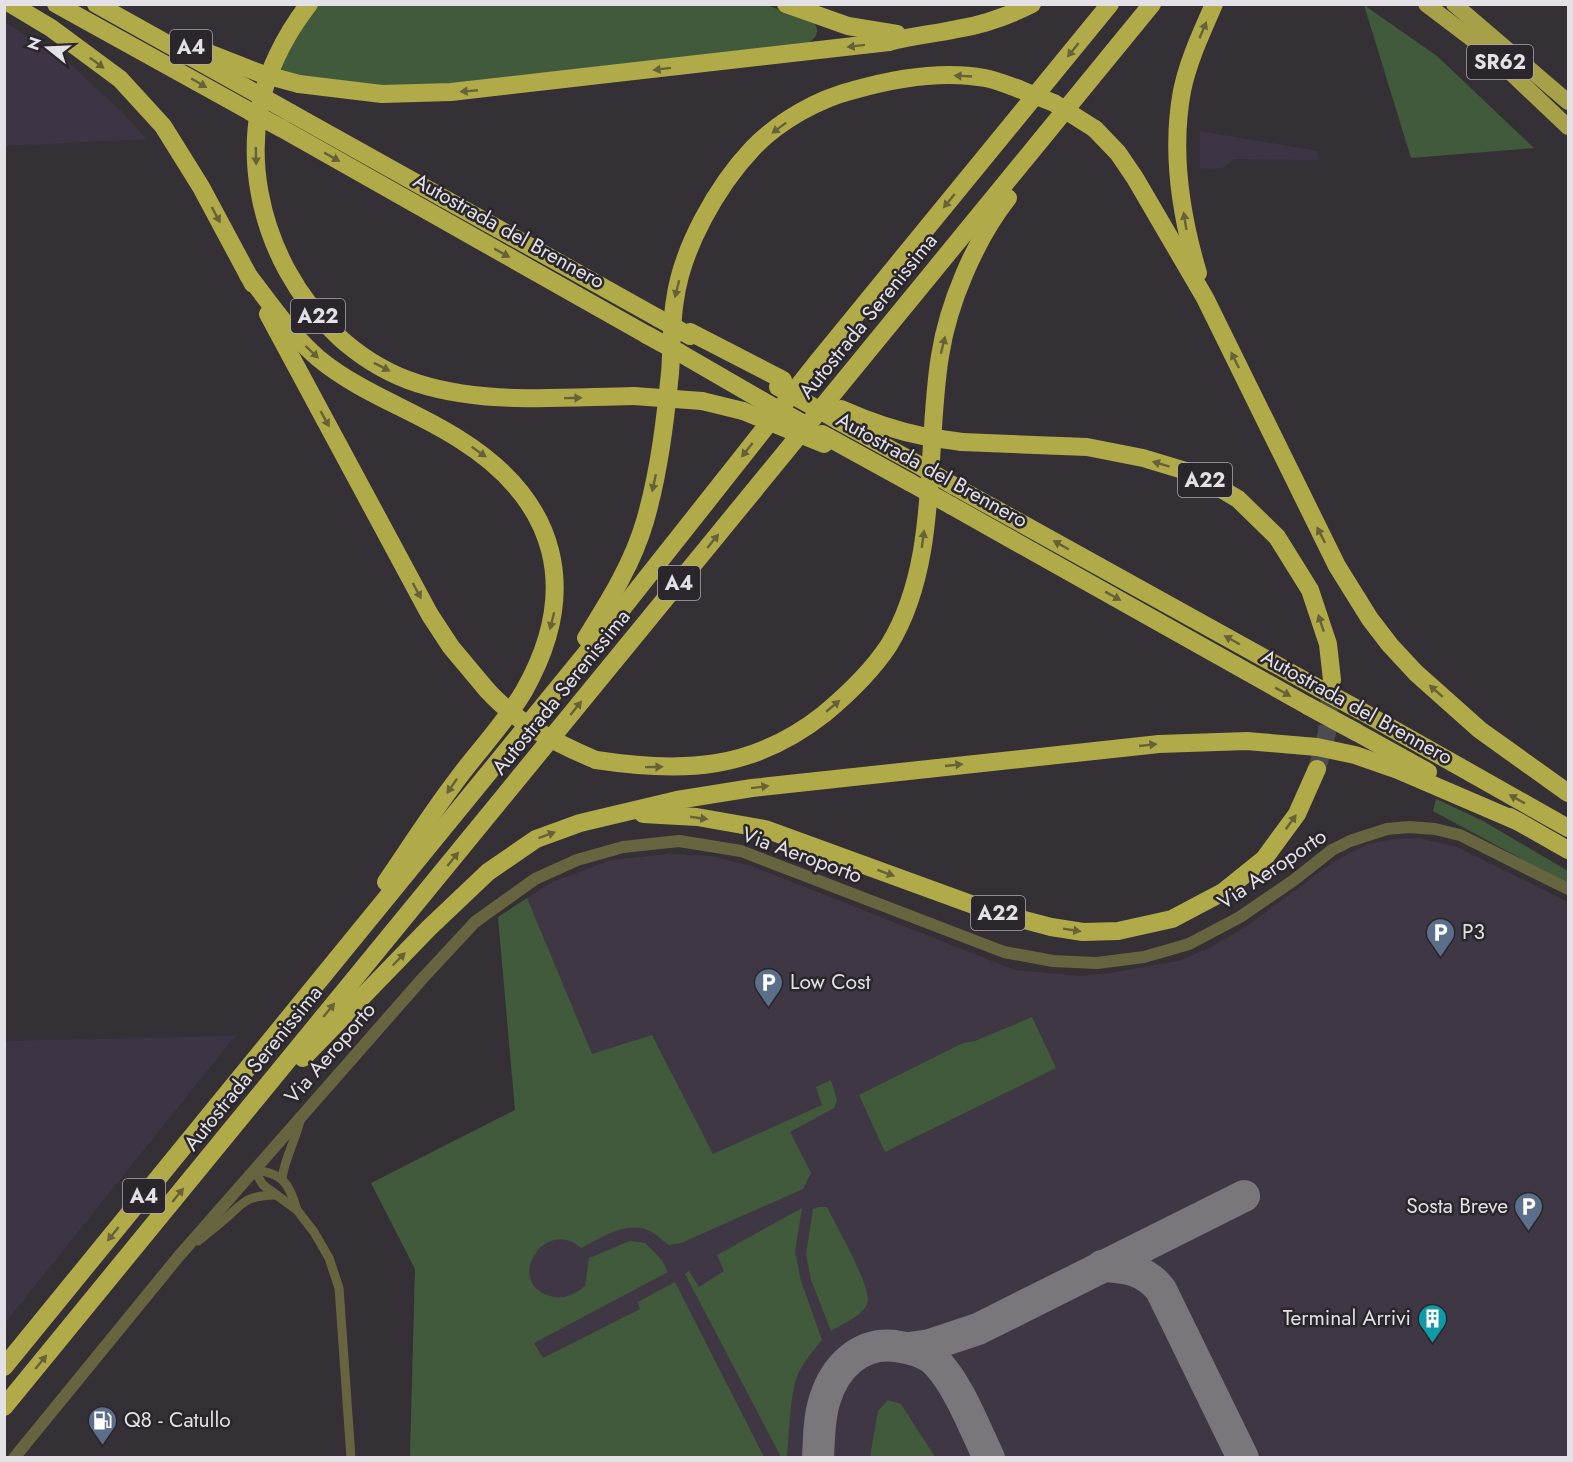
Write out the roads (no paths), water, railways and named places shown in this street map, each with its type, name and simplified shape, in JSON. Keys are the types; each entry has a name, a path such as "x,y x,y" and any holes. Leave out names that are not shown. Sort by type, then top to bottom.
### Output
{"highway":[{"path":"11,4 51,28 120,79 163,126 201,187 430,615 451,647 502,707 525,724 573,751 596,760 644,767 695,766 741,758 779,744 804,729 839,702 867,674 889,644 906,608 920,563 927,511 940,355 962,283 996,213 1081,107 1149,8"},
{"name":"Autostrada del Brennero","path":"56,4 763,400 823,439 911,483 1569,850"},
{"name":"Autostrada del Brennero","path":"96,4 839,415 954,486 1326,684 1361,711 1569,828"},
{"name":"A22","path":"309,4 288,35 267,80 259,112 256,139 259,187 272,237 287,272 308,303 335,332 363,356 406,379 429,387 473,394 530,398 634,396 702,401 743,411 823,439"},
{"path":"786,4 848,26 882,33 914,36 976,25 1032,4"},
{"name":"Autostrada Serenissima","path":"4,1367 1110,4"},
{"path":"1205,298 1188,240 1180,194 1178,142 1182,91 1195,49 1214,4"},
{"name":"SR62","path":"1426,4 1488,51 1569,127"},
{"name":"SR62","path":"1454,4 1569,102"},
{"name":"Autostrada Serenissima","path":"4,1407 1149,8"},
{"name":"A4","path":"121,18 262,74 299,84 382,94 461,91 860,46 914,36"},
{"path":"545,703 608,603 635,550 646,520 661,448 675,299 680,278 699,227 733,171 754,147 784,123 809,108 843,93 885,81 920,76 985,78 1019,88 1054,103 1095,129 1118,153 1135,177 1205,298 1337,566 1370,619 1416,673 1480,730 1569,794"},
{"path":"248,275 297,338 319,358 349,380 458,438 482,454 515,483 535,512 543,532 551,556 556,592 550,629 532,674 515,705 451,787 283,1026"},
{"name":"A22","path":"839,415 927,437 962,441 1088,447 1143,458 1196,474 1238,499 1277,537 1310,590 1328,644 1326,684"},
{"path":"620,813 677,800 752,788 1159,744 1247,741 1317,747 1355,755 1398,770 1519,822"},
{"name":"A22","path":"620,813 696,817 765,829 990,911 1051,927 1083,932 1118,931 1172,919 1223,892 1264,859 1297,814 1317,769"},
{"name":"A4","path":"212,1153 429,928 488,872 536,839 580,823 620,813"}],"street":[{"name":"Via Aeroporto","path":"14,1458 178,1256 475,922 535,879 577,860 623,847 680,841 741,851 1004,952 1053,962 1097,963 1144,957 1189,944 1240,917 1294,880 1332,850 1350,841 1387,829 1416,827 1460,835 1569,889"},
{"path":"282,1178 284,1161 295,1139 302,1116"},
{"path":"254,1170 270,1172 282,1178 292,1194 297,1210"},
{"path":"254,1170 263,1185 297,1210 314,1232 329,1258 339,1288 351,1458"},
{"path":"178,1256 225,1219 241,1203 257,1196 275,1195"}],"tunnel":[{"path":"1317,769 1327,733 1331,682"}],"place":[{"name":"P3","path":"1441,958"},
{"name":"Low Cost","path":"769,1008"},
{"name":"Sosta Breve","path":"1529,1232"},
{"name":"Terminal Arrivi","path":"1432,1344"},
{"name":"Q8 - Catullo","path":"103,1446"}]}
